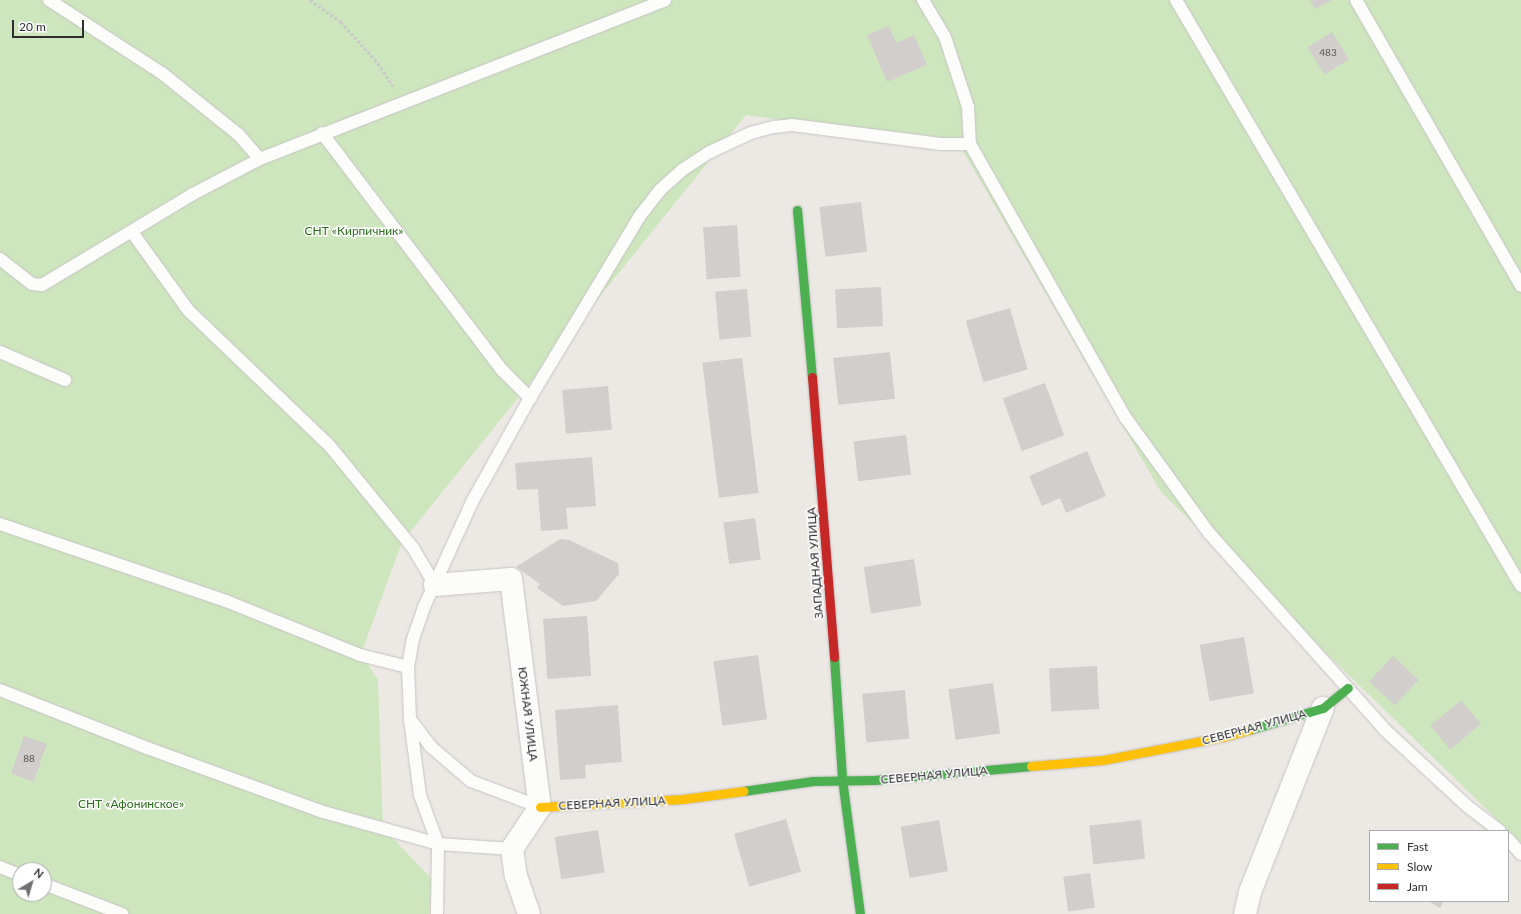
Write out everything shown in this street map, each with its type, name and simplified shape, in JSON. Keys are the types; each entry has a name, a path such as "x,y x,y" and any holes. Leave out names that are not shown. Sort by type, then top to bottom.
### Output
{"street":[{"name":"ЗАПАДНАЯ УЛИЦА","path":"796,210 824,508 842,779 860,914"},
{"name":"ЮЖНАЯ УЛИЦА","path":"436,585 511,579 540,807"},
{"name":"СЕВЕРНАЯ УЛИЦА","path":"540,807 683,799 842,779 874,780 1103,760 1224,737 1323,708 1348,688"},
{"name":"СЕВЕРНАЯ УЛИЦА","path":"1245,914 1250,892 1323,708"},
{"path":"529,914 516,876 512,849 540,807"}],"lane":[{"path":"49,0 163,74 239,135 260,158"},
{"path":"0,259 32,284 42,285 193,194 260,158 665,0"},
{"path":"923,0 945,37 968,107 970,144 1125,417 1209,533 1385,730 1467,806 1499,830"},
{"path":"1176,0 1521,586"},
{"path":"1356,0 1521,286"},
{"path":"437,914 438,844 420,795 410,719 408,667 424,607 436,585 472,502 530,398 639,216 660,190 676,175 710,152 751,133 792,125 941,144 970,144"},
{"path":"322,133 502,370 530,398"},
{"path":"132,232 188,310 329,445 413,548 436,585"},
{"path":"0,352 65,380"},
{"path":"0,524 226,601 360,655 408,667"},
{"path":"0,690 146,748 320,811 438,844 512,849"},
{"path":"410,719 430,746 471,781 540,807"},
{"path":"1509,835 1521,838"},
{"path":"1509,840 1521,854"},
{"path":"0,867 12,872"},
{"path":"52,887 122,914"}],"path":[{"path":"310,0 341,22 378,63 402,102"}],"green space":[{"path":"0,0 1521,0 1521,843 1161,492 959,144 746,115 402,542 361,654 378,680 383,828 432,879 429,914 0,914"}],"building":[{"path":"1310,0 1332,0 1315,9"},
{"path":"889,26 896,43 914,35 927,65 887,82 867,35"},
{"path":"1332,32 1349,59 1324,75 1307,47"},
{"path":"861,202 867,252 825,257 819,207"},
{"path":"737,225 741,277 707,279 703,227"},
{"path":"881,287 883,326 837,328 835,289"},
{"path":"747,289 751,337 719,340 715,292"},
{"path":"1010,308 1028,370 983,382 966,321"},
{"path":"890,352 895,399 838,405 833,358"},
{"path":"742,358 759,493 719,498 702,363"},
{"path":"1045,383 1064,436 1022,451 1003,398"},
{"path":"608,386 612,430 566,434 562,390"},
{"path":"906,435 911,475 858,481 853,441"},
{"path":"1087,451 1106,496 1066,513 1060,498 1042,506 1029,476"},
{"path":"592,457 596,506 566,508 568,529 541,531 538,489 517,490 515,463"},
{"path":"755,518 761,560 729,564 723,522"},
{"path":"560,539 569,540 618,563 619,574 596,601 563,606 537,588 540,584 516,567"},
{"path":"914,559 921,605 871,613 864,567"},
{"path":"587,616 591,676 547,679 543,619"},
{"path":"1244,637 1254,693 1210,701 1200,645"},
{"path":"758,655 767,719 722,726 713,661"},
{"path":"1393,656 1419,680 1395,705 1369,682"},
{"path":"1097,666 1099,709 1051,711 1049,669"},
{"path":"993,683 1000,734 956,740 948,689"},
{"path":"905,690 909,739 866,743 862,694"},
{"path":"1461,700 1481,724 1450,749 1430,726"},
{"path":"618,705 622,762 585,765 586,778 560,780 555,710"},
{"path":"24,736 47,744 34,782 11,774"},
{"path":"786,819 801,872 749,887 734,834"},
{"path":"939,820 948,871 910,878 901,827"},
{"path":"1141,820 1145,859 1093,864 1089,825"},
{"path":"598,830 605,872 561,879 555,837"},
{"path":"1090,873 1095,908 1068,911 1063,877"},
{"path":"1430,902 1443,902 1440,908"}],"traffic: fast":[{"path":"797,210 812,377"},
{"path":"834,657 842,779 860,914"},
{"path":"1249,730 1323,708 1348,688"},
{"path":"743,791 813,781 874,780 1031,766"}],"traffic: slow":[{"path":"1031,766 1103,760 1223,737 1249,730"},
{"path":"540,807 683,799 743,791"}],"traffic: jam":[{"path":"812,377 834,657"}],"park label":[{"name":"СНТ «Кирпичник»","path":"354,231"},
{"name":"СНТ «Афонинское»","path":"131,804"}]}
